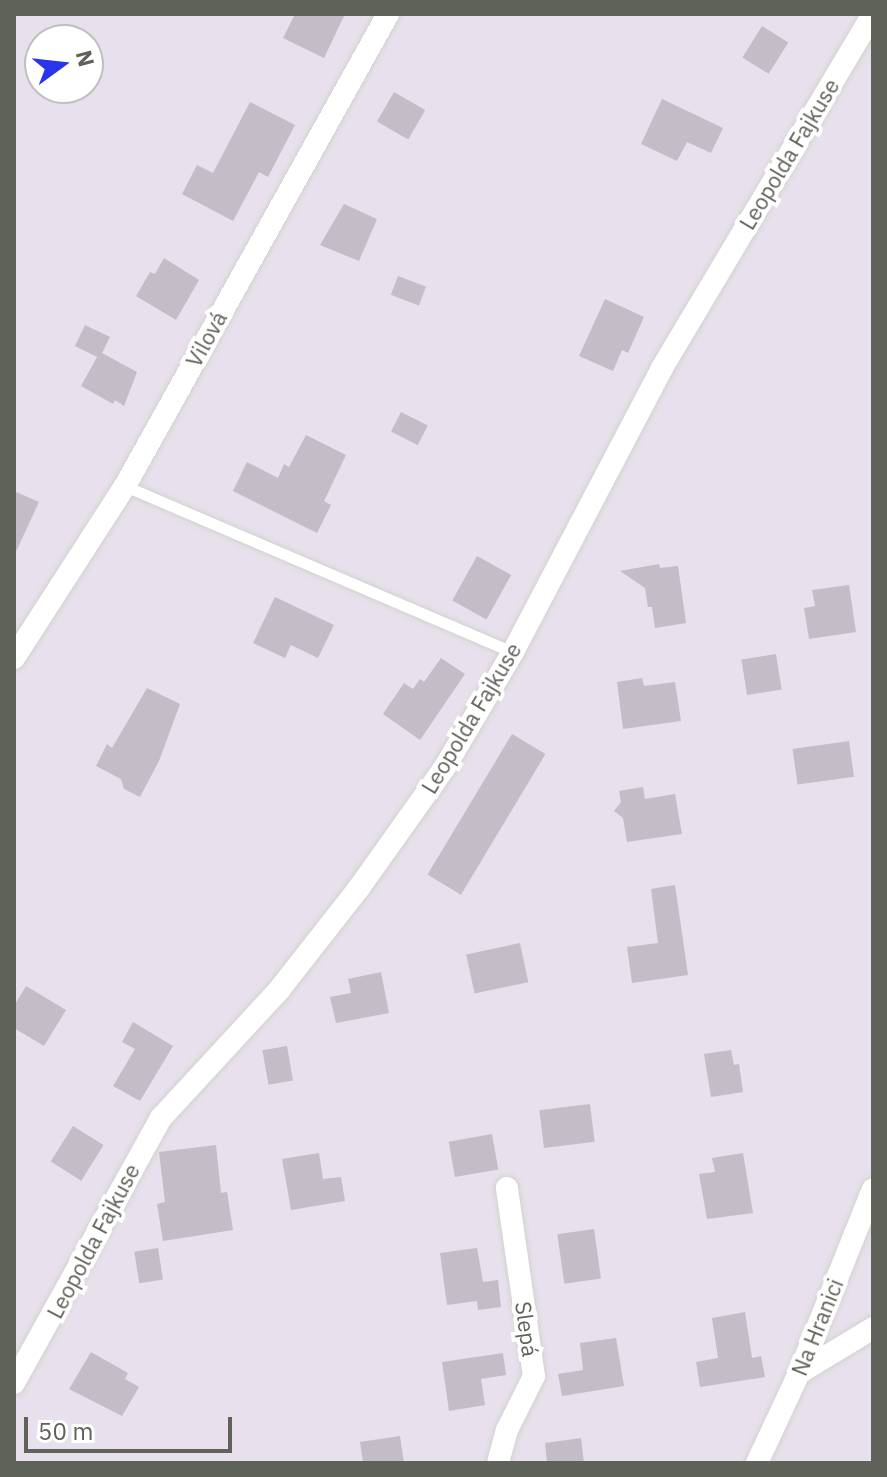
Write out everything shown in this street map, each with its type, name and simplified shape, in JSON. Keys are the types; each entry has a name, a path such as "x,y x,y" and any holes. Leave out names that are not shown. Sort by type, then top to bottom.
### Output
{"street":[{"name":"Vilová","path":"14,658 125,486 388,14"},
{"name":"Leopolda Fajkuse","path":"14,1383 161,1118 279,990 359,888 445,767 513,652 662,368 873,14"},
{"name":"Slepá","path":"498,1463 507,1430 534,1376 507,1188"},
{"name":"Na Hranici","path":"757,1463 799,1373 873,1189"},
{"path":"799,1373 873,1328"}],"lane":[{"path":"125,486 513,652"}],"building":[{"path":"295,14 345,14 324,58 283,38"},
{"path":"762,26 788,42 769,74 742,57"},
{"path":"394,92 425,110 408,139 377,121"},
{"path":"662,99 723,128 711,153 687,142 677,161 641,144"},
{"path":"250,102 295,125 268,177 259,172 233,221 182,194 197,165 213,173"},
{"path":"344,204 377,219 359,261 320,245"},
{"path":"164,258 199,280 176,320 136,296 150,272 155,274"},
{"path":"398,276 426,287 419,305 391,295"},
{"path":"605,299 644,317 628,353 622,350 613,371 579,356"},
{"path":"85,325 110,337 102,353 137,372 124,406 115,400 113,404 81,386 97,357 75,346"},
{"path":"401,412 428,426 418,445 391,432"},
{"path":"306,435 346,455 324,501 331,505 317,533 233,491 247,462 278,478 284,464 289,467"},
{"path":"14,491 39,502 14,556"},
{"path":"477,556 511,575 486,620 452,601"},
{"path":"659,564 660,568 678,566 686,623 655,628 645,588 620,571"},
{"path":"849,585 856,632 809,639 804,608 815,606 812,590"},
{"path":"275,597 334,625 318,658 291,645 285,658 253,643"},
{"path":"776,654 782,690 747,695 741,659"},
{"path":"441,658 465,674 420,740 383,714 404,683 413,689 420,679 424,682"},
{"path":"642,678 644,686 675,682 681,721 623,729 617,682"},
{"path":"147,688 180,704 159,761 140,797 124,789 121,779 96,766 107,744 112,748"},
{"path":"512,734 545,754 461,895 428,875"},
{"path":"849,741 854,777 798,785 793,749"},
{"path":"643,787 645,799 675,794 682,834 627,842 623,818 614,811 621,802 619,791"},
{"path":"675,885 688,975 632,983 627,947 658,943 651,889"},
{"path":"520,943 528,982 475,994 466,954"},
{"path":"381,972 389,1013 336,1023 330,997 351,993 348,979"},
{"path":"26,986 66,1010 44,1046 14,1028 14,1006"},
{"path":"133,1022 173,1046 140,1101 113,1086 135,1049 122,1042"},
{"path":"287,1046 293,1080 268,1085 262,1050"},
{"path":"731,1050 734,1065 739,1064 743,1092 711,1097 704,1054"},
{"path":"590,1104 595,1142 544,1148 539,1110"},
{"path":"73,1126 104,1145 81,1181 51,1162"},
{"path":"492,1134 498,1169 455,1177 449,1142"},
{"path":"216,1145 221,1193 227,1192 233,1230 163,1241 157,1204 165,1202 159,1152"},
{"path":"319,1153 323,1179 341,1177 345,1201 291,1210 282,1159"},
{"path":"743,1153 753,1213 707,1219 699,1174 715,1172 712,1158"},
{"path":"594,1229 601,1279 564,1284 557,1234"},
{"path":"158,1248 163,1280 139,1283 134,1252"},
{"path":"477,1248 483,1282 498,1280 501,1307 478,1310 477,1301 447,1305 440,1253"},
{"path":"745,1312 752,1358 761,1356 765,1377 700,1387 696,1362 718,1358 712,1318"},
{"path":"616,1338 624,1386 562,1396 558,1374 583,1370 580,1343"},
{"path":"91,1352 128,1373 125,1379 139,1387 122,1416 69,1389"},
{"path":"503,1353 506,1375 481,1379 485,1405 449,1411 442,1362"},
{"path":"400,1436 404,1463 363,1463 360,1442"},
{"path":"581,1438 584,1463 547,1463 545,1443"}]}
